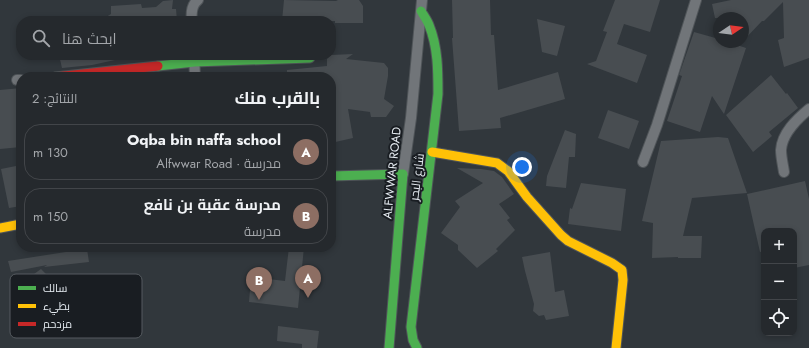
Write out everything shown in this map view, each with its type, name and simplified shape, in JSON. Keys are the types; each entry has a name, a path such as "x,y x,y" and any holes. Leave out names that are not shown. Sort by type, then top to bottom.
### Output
{"street":[{"path":"192,16 192,8 194,3 198,0"},
{"name":"ALFWWAR ROAD","path":"389,348 403,174 408,141 422,0"},
{"path":"643,162 657,125 696,0"},
{"name":"شارع البحر","path":"417,348 413,340 411,327 438,94 438,67 435,47 430,27 422,11"},
{"path":"108,72 139,69 184,60"},
{"path":"194,60 195,72"},
{"path":"784,172 781,149 786,133 809,109"},
{"path":"432,152 497,163 508,171 527,197 568,241 612,263 622,270 623,280 616,348"},
{"path":"336,176 403,174"},
{"path":"0,228 16,225"}],"building":[{"path":"173,0 172,9 176,9 177,16 108,16 111,14 111,6 141,4 142,8 156,7 163,1"},
{"path":"284,0 359,0 363,6 363,23 336,23 336,16 282,16"},
{"path":"452,0 490,0 491,35 494,35 498,90 558,72 565,99 500,118 501,128 459,131 452,38"},
{"path":"615,0 660,0 650,32 624,24 617,44 647,55 637,83 587,64 596,61 607,32 603,31"},
{"path":"731,0 809,0 809,58 784,67 778,40 784,38 783,2 749,35 749,12 714,12 712,4"},
{"path":"537,19 565,26 557,56 542,52"},
{"path":"694,32 713,37 713,48 746,48 724,114 712,96 700,132 667,121 682,76 679,75"},
{"path":"353,54 346,59 384,63 388,68 388,76 384,99 394,106 386,117 371,117 370,112 348,109 353,138 336,142 336,72 287,72 287,70 327,66 327,60 336,60 336,55"},
{"path":"60,60 115,60 92,65 62,68"},
{"path":"771,75 798,108 769,132 772,136 753,152 726,115"},
{"path":"16,88 16,147 0,149 0,90"},
{"path":"608,110 639,121 629,149 598,138"},
{"path":"565,130 576,134 575,157 569,157 566,188 546,186 547,176"},
{"path":"718,137 728,138 747,193 692,198 683,236 702,236 701,258 652,258 653,223 642,221 661,141"},
{"path":"16,166 16,207 9,208 1,169"},
{"path":"457,168 494,171 502,177 514,194 499,204 510,218 507,220 515,230 496,249 498,251 477,268 458,250 458,245 441,233 460,207 455,201 483,183"},
{"path":"805,181 809,199 809,265 797,267 797,228 761,228 760,252 747,194"},
{"path":"581,183 626,189 621,231 568,224 570,208 572,209"},
{"path":"66,252 87,252 89,262 44,267 47,265 11,272 8,261"},
{"path":"288,252 304,252 298,308 249,302 251,277 285,281"},
{"path":"550,252 555,292 564,290 569,316 546,320 544,315 539,316 533,311 534,304 522,257"},
{"path":"41,269 46,274 34,274"},
{"path":"278,326 319,331 317,348 302,348 302,344 277,341"}],"traffic: fast":[{"path":"417,348 413,340 411,327 438,94 436,50 429,25 421,11"},
{"path":"158,66 194,62 252,60"},
{"path":"336,176 403,174 389,348"}],"traffic: slow":[{"path":"432,152 497,163 508,171 527,197 568,241 612,263 622,270 623,280 616,348"},
{"path":"0,228 16,225"}],"traffic: jam":[{"path":"102,72 158,66"}],"place":[{"name":"Oqba bin naffa school","path":"308,298"},
{"name":"مدرسة عقبة بن نافع","path":"259,300"}]}
